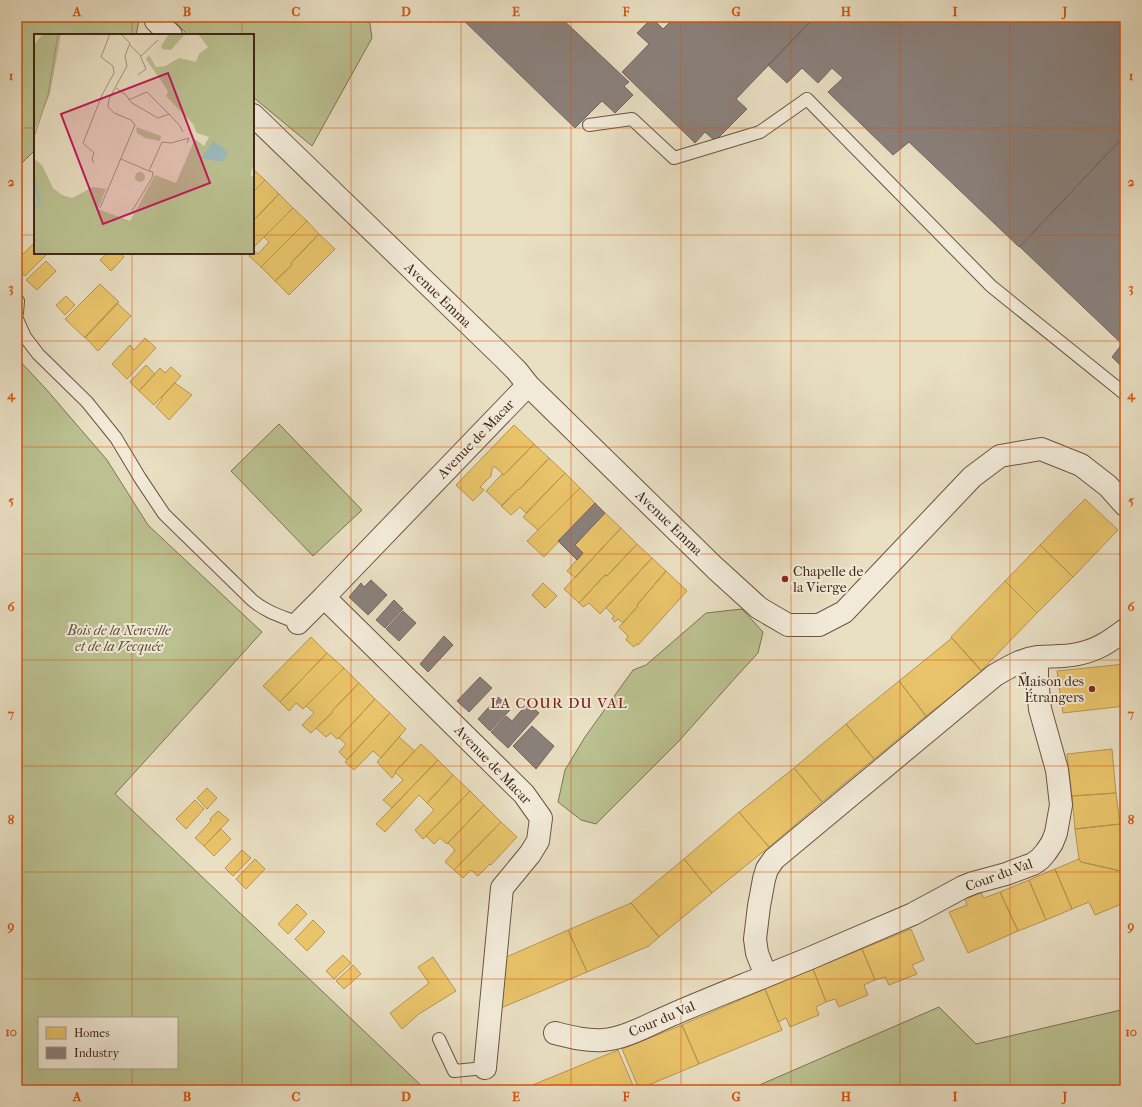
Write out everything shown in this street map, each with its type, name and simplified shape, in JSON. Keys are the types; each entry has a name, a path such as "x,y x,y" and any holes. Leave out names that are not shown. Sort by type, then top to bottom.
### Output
{"street":[{"name":"Avenue Emma","path":"254,116 502,356 528,384 715,568 759,608 788,626 819,625 844,612 972,477 1000,456 1041,449 1081,465 1108,486 1125,505"},
{"name":"Avenue de Macar","path":"298,623 528,384"},
{"name":"Avenue de Macar","path":"324,597 524,794 540,818 538,840 530,854 502,888 485,1068"},
{"path":"766,976 757,953 755,939 764,879 767,869 774,859 996,675 1021,661 1037,657 1078,654 1091,650 1106,644 1125,630"},
{"name":"Cour du Val","path":"555,1033 588,1040 604,1040 622,1036 913,914 973,883 1026,867 1040,859 1052,843 1056,833 1061,806 1057,770 1040,709 1037,678 1037,657"}],"lane":[{"path":"589,124 632,119 674,158 760,132 807,99 991,286 1125,394"},
{"path":"17,313 18,301"},
{"path":"17,319 25,337 38,354 87,402 116,438 164,514 261,608 298,623"},
{"path":"440,1038 454,1071 485,1068"}],"green space":[{"path":"17,17 143,17 139,21 136,34 34,34 34,151 17,168"},
{"path":"170,17 369,17 372,38 312,146 254,98 254,34 187,34"},
{"name":"Bois de la Neuville et de la Vecquée","path":"17,358 46,389 107,460 148,525 262,632 115,794 426,1090 17,1090"},
{"path":"279,424 362,510 313,556 231,471"},
{"path":"742,609 763,632 758,653 678,742 596,824 581,820 558,802 565,770 585,737 633,670 646,665 706,613"},
{"path":"939,1007 976,1044 1125,1009 1125,1090 748,1090"}],"building: Homes":[{"path":"254,170 265,180 254,191"},
{"path":"265,180 279,194 254,220 254,191"},
{"path":"279,194 293,208 254,247 254,220"},
{"path":"293,208 307,221 261,267 249,256 254,254 254,251 258,254 269,242 264,237"},
{"path":"307,221 319,234 291,263 292,265 275,281 261,267"},
{"path":"319,234 335,249 289,295 275,281 292,265 291,263"},
{"path":"34,243 34,254 47,254 25,276 17,269 17,260"},
{"path":"107,254 121,254 124,257 111,271 100,260"},
{"path":"46,261 56,271 37,290 26,280"},
{"path":"100,284 119,302 85,338 65,319"},
{"path":"66,296 75,305 65,315 56,305"},
{"path":"117,303 131,316 98,351 85,337"},
{"path":"145,338 156,348 127,379 112,364 130,345 134,350"},
{"path":"146,365 155,374 139,391 130,382"},
{"path":"171,367 181,376 154,405 139,391 160,368 165,373"},
{"path":"175,383 192,395 169,420 156,407 162,399 161,398"},
{"path":"514,425 534,444 504,475 494,466 491,476 480,487 484,490 473,501 456,485"},
{"path":"534,444 549,458 502,506 486,491"},
{"path":"549,458 565,473 526,513 520,507 511,515 501,506 518,489 519,490"},
{"path":"565,473 580,488 538,530 523,517"},
{"path":"580,488 595,503 544,557 527,541"},
{"path":"1085,499 1118,530 1073,577 1040,545"},
{"path":"605,513 621,528 575,578 567,571 583,553 575,545"},
{"path":"621,528 637,544 579,603 564,589"},
{"path":"637,544 652,558 600,614 589,603 583,607 579,603"},
{"path":"1040,545 1073,577 1037,613 1005,581"},
{"path":"652,558 666,571 623,623 618,619 615,622 612,619 614,616 606,608"},
{"path":"666,571 687,591 638,645 636,644 634,647 626,640 628,636 619,627"},
{"path":"1005,581 1037,613 981,671 951,637"},
{"path":"543,583 557,596 545,608 532,595"},
{"path":"311,637 327,653 280,702 263,686"},
{"path":"952,638 983,672 926,716 899,681"},
{"path":"327,653 344,668 303,709 296,703 289,711 280,702"},
{"name":"Maison des Étrangers","path":"1125,664 1125,706 1063,713 1057,671"},
{"path":"344,668 359,683 332,711 333,712 311,733 302,725 314,713 306,706"},
{"path":"899,681 926,716 874,759 846,724"},
{"path":"359,683 375,699 339,738 337,739 331,733 326,737 316,728 333,712 332,711"},
{"path":"375,699 390,713 347,760 339,752 346,744 339,738"},
{"path":"390,713 406,729 381,758 373,751 354,770 345,762"},
{"path":"846,724 874,759 822,802 794,768"},
{"path":"399,737 415,751 395,772 396,773 392,778 377,762"},
{"path":"421,744 438,760 392,808 383,800 403,780 395,772"},
{"path":"1112,749 1116,793 1072,796 1067,754"},
{"path":"438,760 453,775 427,803 419,795 385,832 376,824"},
{"path":"794,768 822,802 769,847 739,812"},
{"path":"453,775 470,791 423,839 415,830 434,810 427,803"},
{"path":"207,788 217,798 207,809 197,798"},
{"path":"470,791 484,805 447,844 440,838 434,844 426,836"},
{"path":"1116,793 1120,824 1075,829 1072,796"},
{"path":"195,800 204,809 186,829 176,819"},
{"path":"484,805 501,822 454,870 445,862 455,850 448,843"},
{"path":"218,811 229,820 204,846 195,838"},
{"path":"739,812 769,847 712,893 684,859"},
{"path":"501,822 517,837 491,865 490,864 478,876 471,870 463,878 454,870"},
{"path":"1120,824 1123,857 1125,857 1125,872 1081,862 1079,859 1075,829"},
{"path":"221,829 231,839 214,856 204,846"},
{"path":"242,850 251,858 233,876 225,868"},
{"path":"255,859 265,869 246,889 236,879"},
{"path":"684,859 712,893 659,937 631,903"},
{"path":"1079,859 1081,862 1125,872 1125,894 1119,905 1095,915 1089,902 1072,909 1055,869"},
{"path":"1055,869 1072,909 1046,920 1029,880"},
{"path":"1029,880 1046,920 1018,931 1000,892"},
{"path":"1000,892 1018,931 968,953 949,912 967,905 965,899 981,893 984,898"},
{"path":"631,903 659,937 649,946 587,972 568,930"},
{"path":"297,904 307,914 288,934 278,924"},
{"path":"313,920 325,932 307,951 295,939"},
{"path":"911,929 924,960 912,965 917,974 889,985 885,977 875,980 862,949"},
{"path":"568,930 587,972 501,1008 504,958"},
{"path":"862,949 875,980 864,985 868,995 839,1007 835,999 826,1002 813,969"},
{"path":"343,955 351,963 334,979 326,971"},
{"path":"433,957 456,991 419,1014 402,1029 390,1013 429,983 418,967"},
{"path":"353,965 361,974 344,989 336,981"},
{"path":"813,969 826,1002 816,1007 819,1015 790,1027 786,1018 778,1022 765,989"},
{"path":"765,989 782,1030 699,1064 682,1025"},
{"path":"682,1025 699,1064 639,1089 622,1049"},
{"path":"618,1050 635,1090 537,1090 535,1084"},
{"path":"535,1084 537,1090 521,1090"}],"building: Industry":[{"path":"460,17 560,17 629,82 624,86 633,95 615,113 602,101 575,128"},
{"path":"675,17 815,17 736,99 747,109 715,141 705,132 695,143 622,72 649,44 637,33 652,18 663,29"},
{"path":"815,17 1120,17 1125,22 1125,135 1019,247 909,142 893,155 828,92 843,78 832,68 818,83 802,68 787,83 768,65"},
{"path":"1125,135 1125,370 1112,357 1122,344 1020,247"},
{"path":"595,503 605,513 575,545 583,553 577,560 558,541"},
{"path":"371,580 387,595 368,615 349,597 361,583 364,587"},
{"path":"394,600 403,609 385,628 376,620"},
{"path":"403,611 416,623 399,641 386,629"},
{"path":"444,636 453,645 428,672 420,664"},
{"path":"480,677 492,688 469,712 457,701"},
{"path":"498,697 511,709 490,731 478,719"},
{"path":"528,703 539,713 508,748 491,732 506,716 512,721"},
{"path":"532,726 554,746 536,769 513,746"}],"place":[{"name":"Chapelle de la Vierge","path":"785,579"},
{"name":"Maison des Étrangers","path":"1092,689"}],"district":[{"name":"LA COUR DU VAL","path":"559,703"}]}
